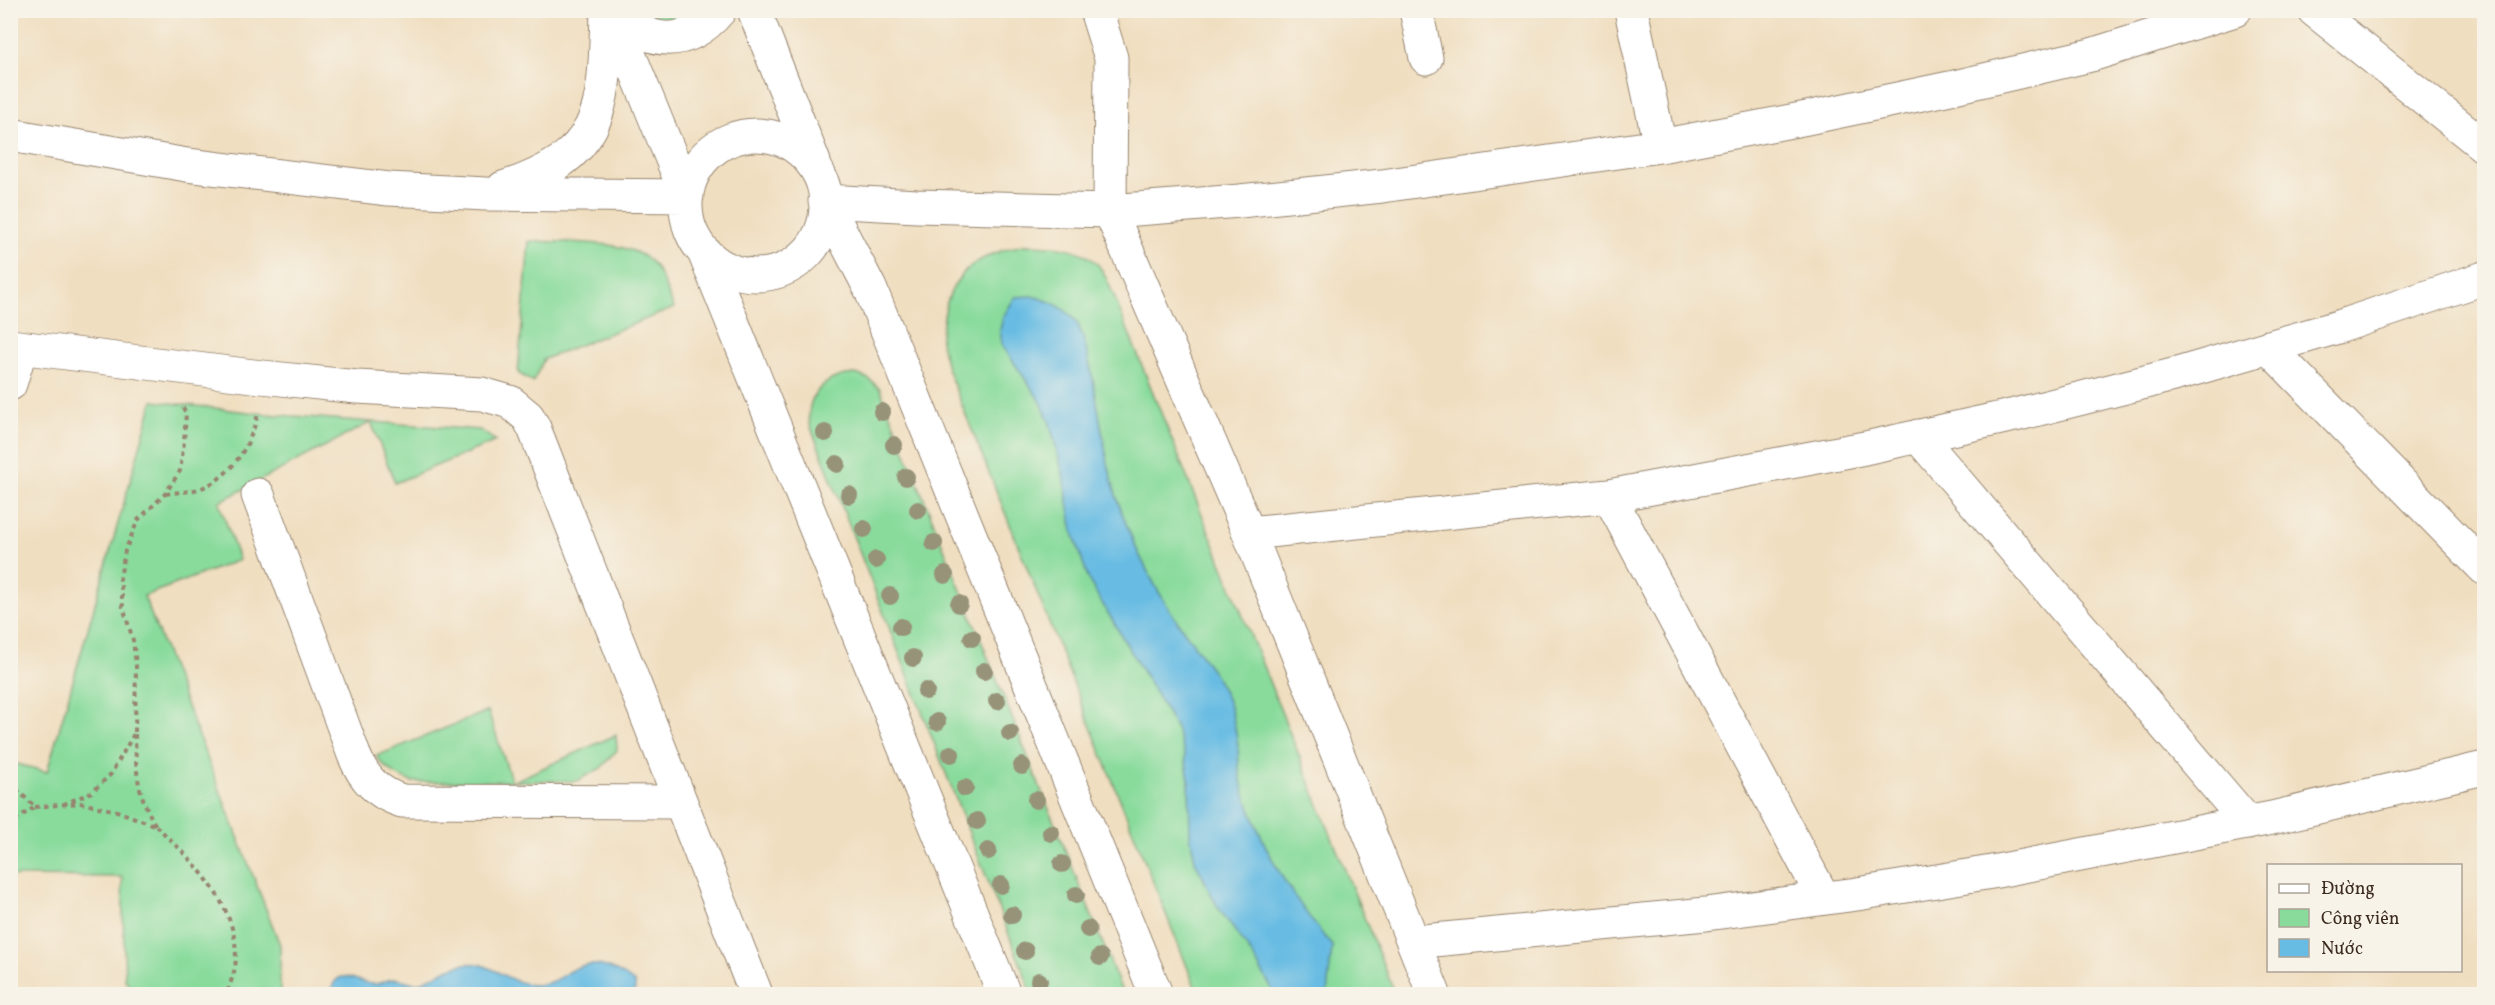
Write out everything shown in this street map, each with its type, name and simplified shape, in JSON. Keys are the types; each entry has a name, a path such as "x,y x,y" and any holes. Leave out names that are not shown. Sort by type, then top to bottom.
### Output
{"street":[{"path":"611,10 638,30 652,37 664,39 696,33 709,24 720,10"},
{"path":"486,194 540,175 555,166 585,137 596,119 602,99 611,10"},
{"path":"611,10 687,196 693,236 704,252 1004,994"},
{"path":"704,252 718,264 746,274 764,275 783,269 799,260 813,246 822,229 822,186 754,10"},
{"path":"1096,10 1111,58 1110,211 1249,533 1434,994"},
{"path":"1416,10 1426,58"},
{"path":"1631,10 1660,146"},
{"path":"822,186 940,207 1110,211 1382,186 1660,146 1808,118 2091,55 2235,10"},
{"path":"2314,10 2484,146"},
{"path":"10,135 187,165 389,189 486,194 687,196"},
{"path":"687,196 693,176 704,158 720,145 749,135 770,136 789,143 806,156 870,288 1156,994"},
{"path":"1249,533 1609,496 1918,436 2177,374 2338,327 2484,278"},
{"path":"10,384 16,347 357,387 482,394 510,402 528,417 534,428 756,994"},
{"path":"2268,347 2484,568"},
{"path":"1918,436 2248,823"},
{"path":"258,495 358,764 373,786 388,797 402,801 424,802 680,802"},
{"path":"1609,496 1823,897"},
{"path":"1413,942 1706,914 1857,894 1992,872 2248,823 2484,768"}],"path":[{"path":"181,404 186,413 180,471 165,494 138,520 124,551 120,578 123,607 134,640 136,777 144,805 156,826 199,870 215,891 230,918 236,945 235,968 227,994"},
{"path":"165,494 203,488 226,472 242,454 255,428 258,413"},
{"path":"62,805 92,792 111,774 135,732"},
{"path":"10,783 35,807"},
{"path":"10,824 35,807 80,803 117,811 156,826"}],"green space":[{"path":"639,11 705,11 679,25 649,20"},
{"path":"529,241 593,243 610,245 640,254 651,262 658,272 674,308 544,359 533,382 518,373"},
{"path":"1023,245 1053,246 1074,250 1092,259 1105,275 1395,994 1198,994 947,368 943,351 941,335 947,301 961,276 981,260"},
{"path":"856,374 869,379 880,389 1123,994 1032,994 810,425 811,404 820,388 836,378"},
{"path":"153,401 266,414 480,430 496,441 395,483 371,422 219,502 239,560 144,596 280,945 280,994 137,994 125,980 122,877 11,876 10,762 47,772"},
{"path":"488,711 512,781 412,782 392,772 376,756"},
{"path":"616,735 617,750 601,768 577,781 513,781"}],"water":[{"path":"1031,296 1062,308 1077,323 1085,344 1108,463 1122,512 1158,591 1211,670 1228,701 1238,745 1241,781 1257,828 1289,888 1332,946 1327,994 1275,994 1251,953 1217,906 1195,861 1190,835 1189,779 1184,752 1175,726 1089,581 1073,532 1064,478 1050,424 1041,402 1002,345 1000,330 1003,317 1015,297"},
{"path":"464,964 485,966 525,984 534,985 552,981 586,965 603,966 619,972 635,983 635,993 330,994 333,984 343,977 369,984 397,979 417,984 450,968"}]}
